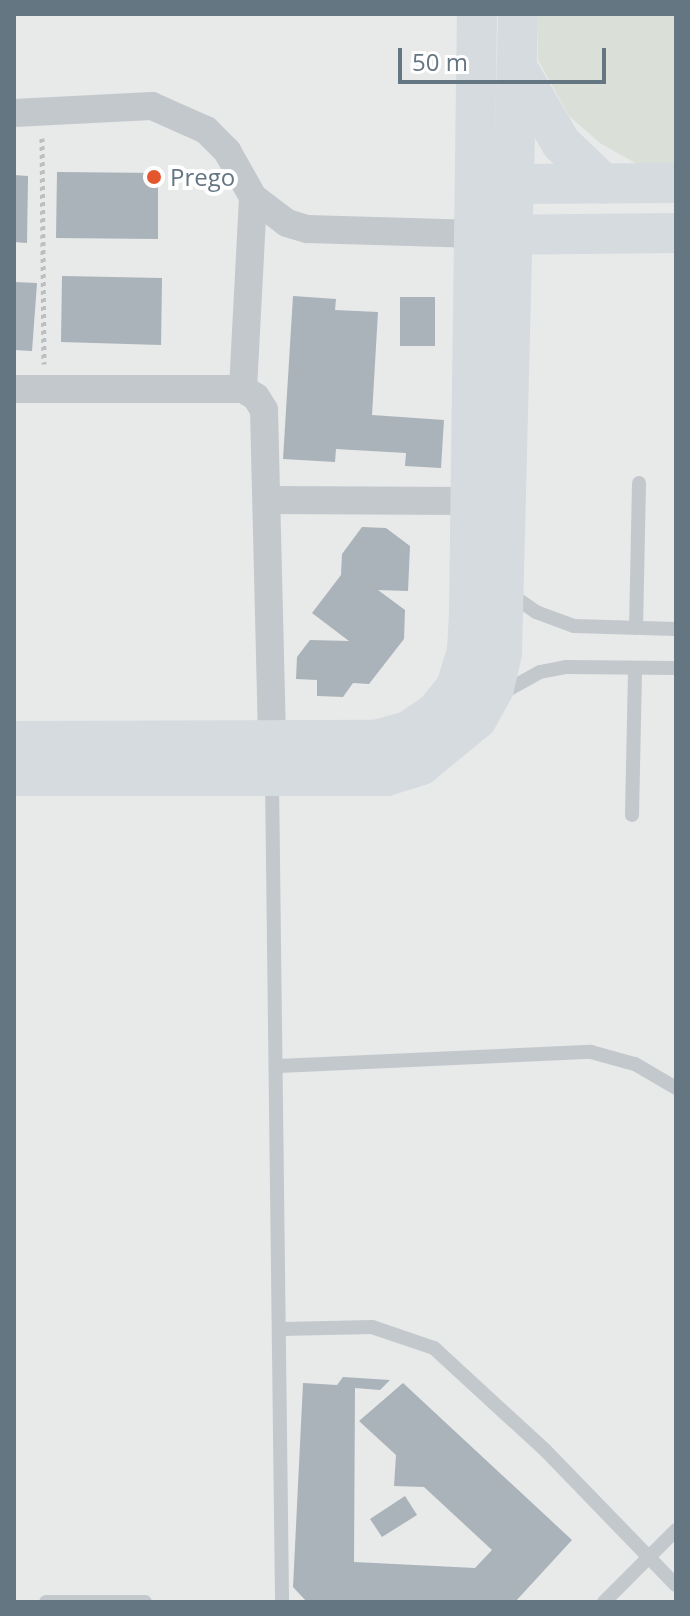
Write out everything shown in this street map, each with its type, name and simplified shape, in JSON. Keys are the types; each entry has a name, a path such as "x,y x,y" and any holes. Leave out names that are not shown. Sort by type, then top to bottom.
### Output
{"street":[{"path":"14,776 158,760 272,760 386,776 421,765 477,719 494,688 502,652 504,588 496,235 478,184 477,14"},
{"path":"272,760 408,731 435,713 456,687 467,651 468,501 496,235 517,184 518,14"},
{"path":"518,66 552,131 604,184"},
{"path":"28,112 152,106 180,115 227,151 253,197 279,218 307,229 496,235 676,233"},
{"path":"478,184 676,183"},
{"path":"243,389 253,197"},
{"path":"14,389 243,389 264,410 272,760"},
{"path":"268,500 468,501"},
{"path":"14,741 158,760"}],"lane":[{"path":"636,628 639,483"},
{"path":"504,588 554,620 676,629"},
{"path":"632,815 635,668"},
{"path":"477,719 515,683 540,672 676,668"},
{"path":"272,760 279,1066 282,1602"},
{"path":"279,1066 591,1052 635,1064 676,1088"},
{"path":"282,1329 372,1327 434,1348 652,1555 676,1585"},
{"path":"604,1602 676,1530"},
{"path":"46,1602 145,1602"}],"path":[{"path":"28,112 44,389"}],"shaded area":[{"path":"14,14 676,14 676,1602 14,1602"},
{"path":"538,14 676,14 676,170 646,169 600,143 569,116 538,60"}],"building":[{"path":"57,172 158,173 158,239 56,238"},
{"path":"14,175 28,176 27,243 14,242"},
{"path":"62,276 162,278 161,345 61,342"},
{"path":"14,282 37,283 32,351 14,350"},
{"path":"293,296 336,299 335,310 378,312 372,415 444,420 441,468 405,466 406,453 336,449 335,462 283,459"},
{"path":"400,297 435,297 435,346 400,346"},
{"path":"362,527 386,528 410,546 408,591 378,590 405,610 404,639 369,684 353,683 343,697 317,696 317,680 296,679 297,657 310,640 349,641 312,613 341,575 342,554"},
{"path":"343,1377 390,1380 380,1390 355,1388 354,1562 475,1568 492,1550 424,1487 394,1486 396,1455 359,1421 403,1383 572,1540 515,1602 307,1602 293,1587 303,1383 337,1385"},
{"path":"405,1496 417,1515 382,1537 370,1519"}],"place":[{"name":"Prego","path":"154,177"}]}
